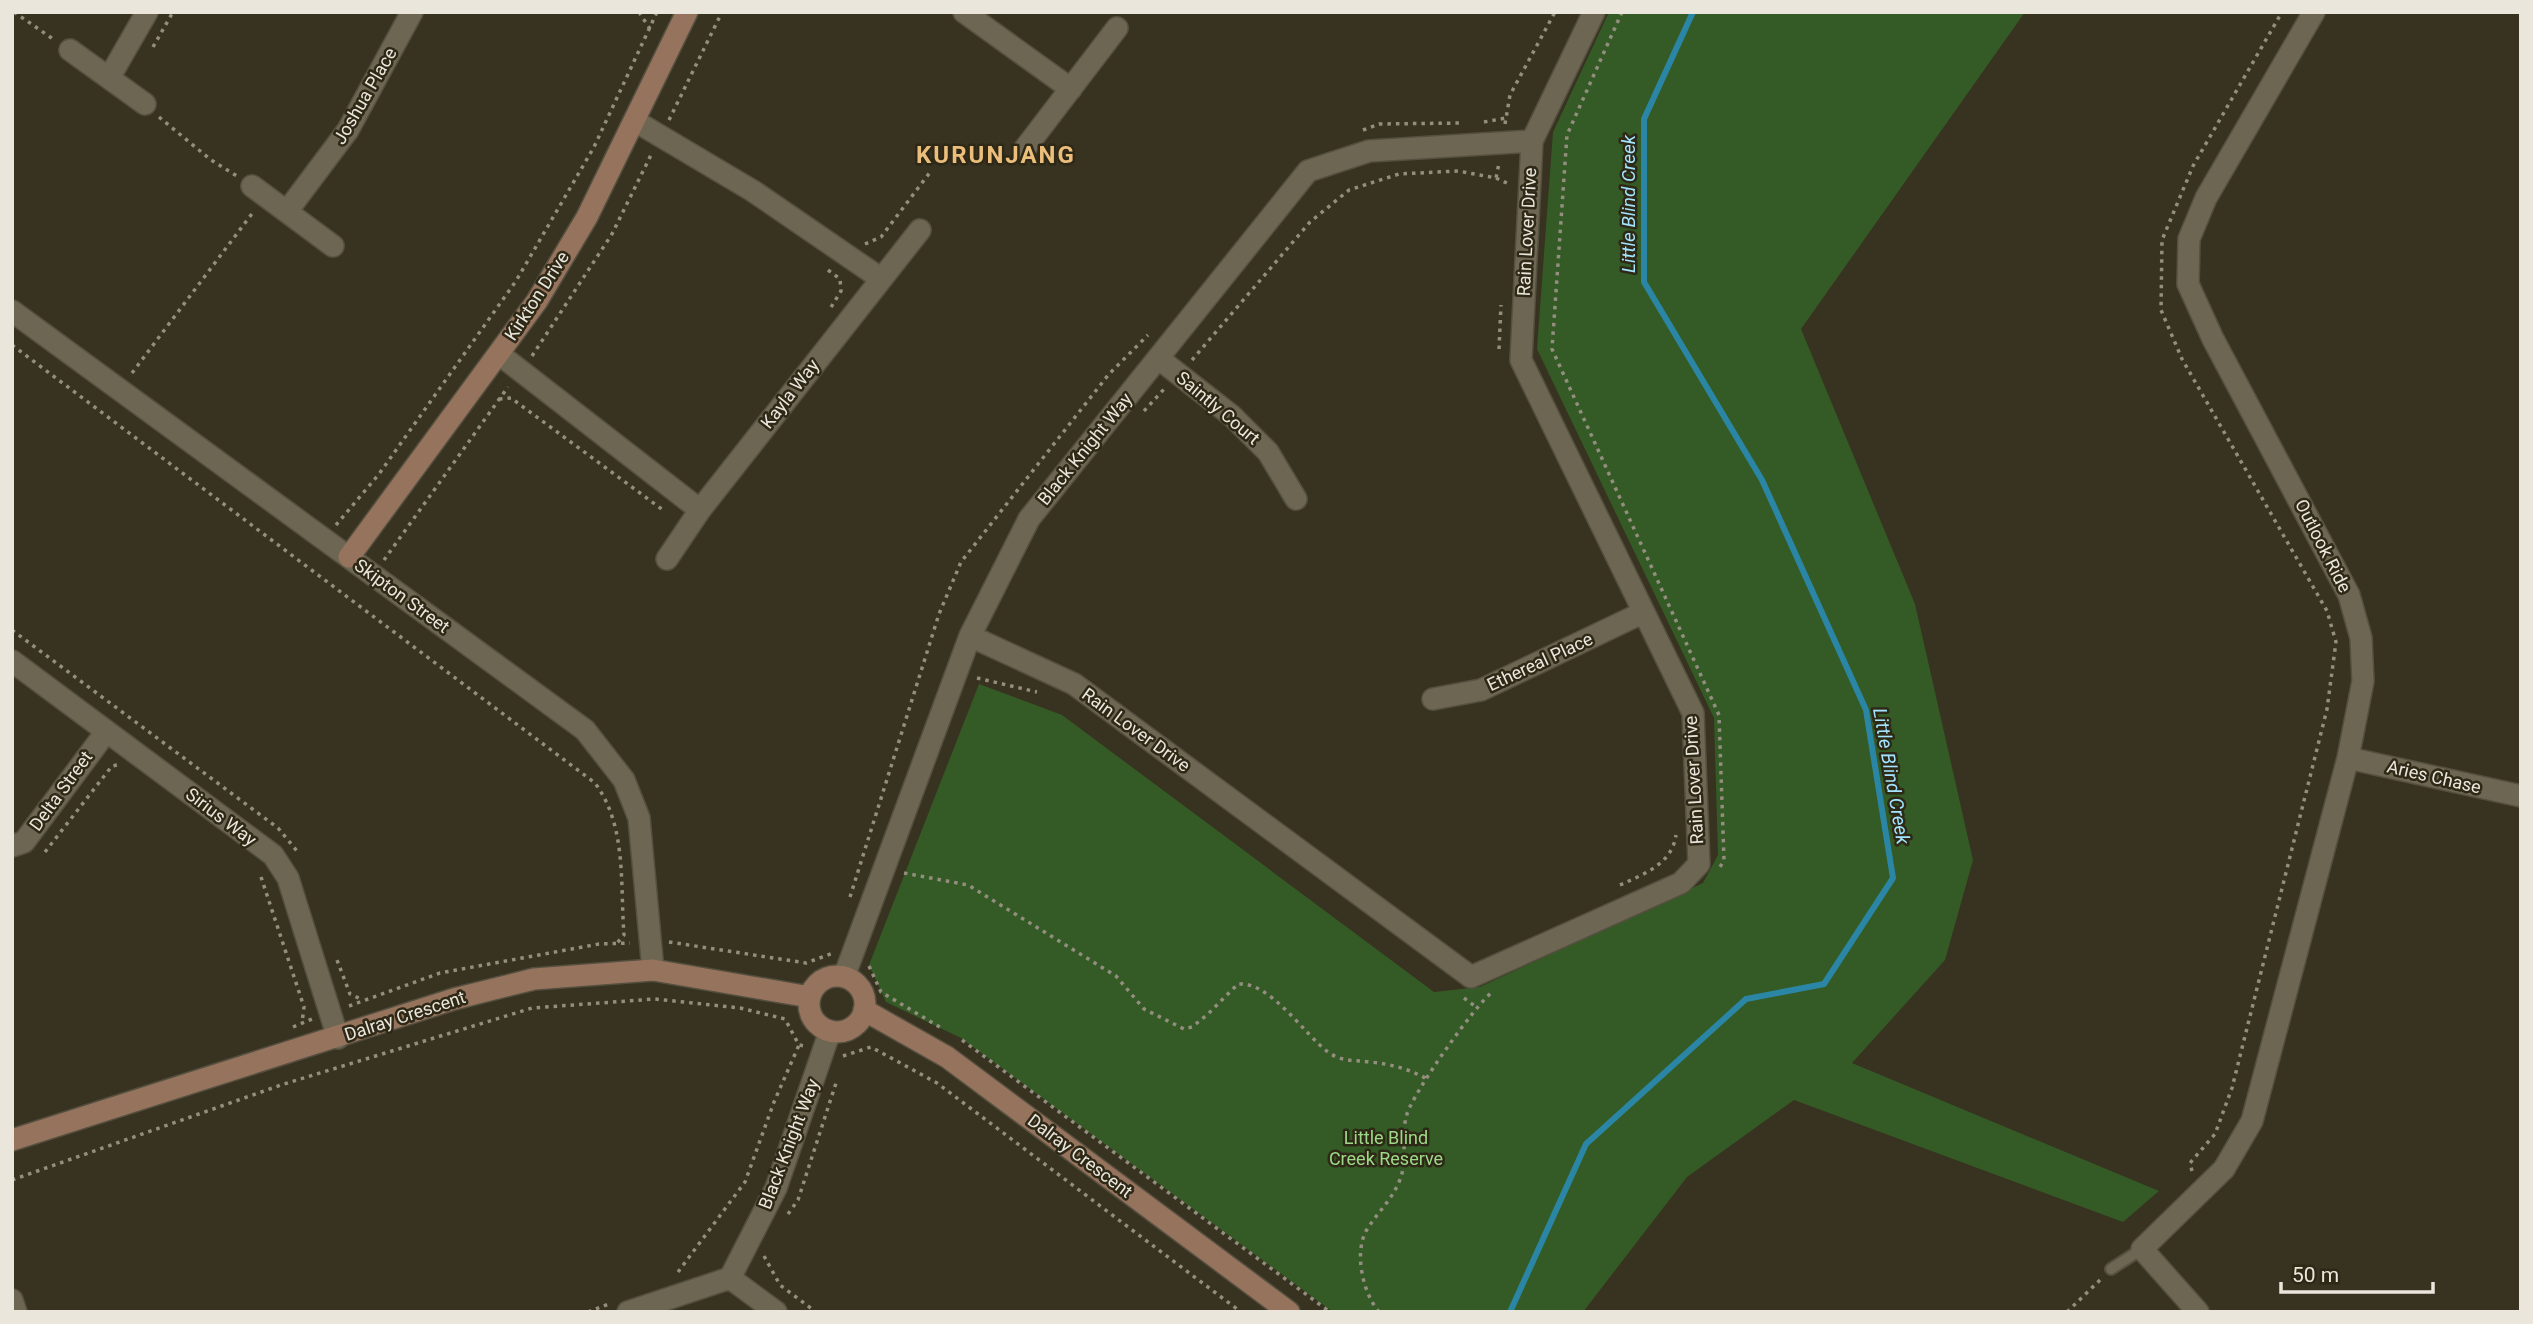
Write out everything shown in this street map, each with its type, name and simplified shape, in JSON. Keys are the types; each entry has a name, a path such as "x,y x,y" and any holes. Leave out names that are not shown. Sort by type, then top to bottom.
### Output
{"street":[{"path":"109,78 147,12"},
{"name":"Joshua Place","path":"288,210 348,130 412,12"},
{"name":"Kirkton Drive","path":"349,557 537,301 587,217 687,12"},
{"path":"964,12 1071,89"},
{"name":"Rain Lover Drive","path":"970,636 1074,684 1471,977 1681,883 1699,864 1693,713 1521,360 1532,141 1594,12"},
{"name":"Outlook Ride","path":"2142,1249 2224,1169 2252,1121 2348,758 2363,681 2361,638 2349,595 2213,339 2188,284 2189,239 2206,198 2314,12"},
{"path":"1023,151 1117,28"},
{"path":"70,50 145,104"},
{"path":"635,121 667,129 880,278"},
{"name":"Black Knight Way","path":"848,968 970,636 1029,519 1308,171 1369,152 1532,141"},
{"path":"252,186 288,210 333,246"},
{"name":"Kayla Way","path":"667,559 691,503 920,230"},
{"name":"Skipton Street","path":"12,311 585,730 624,780 639,818 653,970"},
{"path":"499,354 691,503"},
{"name":"Saintly Court","path":"1158,358 1232,416 1268,452 1296,499"},
{"name":"Ethereal Place","path":"1433,699 1481,690 1642,613"},
{"name":"Sirius Way","path":"12,661 101,738 273,855 288,878 338,1038"},
{"name":"Delta Street","path":"12,846 24,842 101,738"},
{"name":"Aries Chase","path":"2348,758 2521,796"},
{"path":"848,968 863,994 864,1010 855,1025 827,1041 815,1022 809,1006 810,997 819,982 848,968"},
{"name":"Dalray Crescent","path":"12,1140 454,999 534,979 653,970 810,997"},
{"name":"Dalray Crescent","path":"864,1010 947,1057 1289,1312"},
{"name":"Black Knight Way","path":"730,1278 776,1188 827,1041"},
{"path":"2142,1249 2198,1312"},
{"path":"625,1306 730,1278 776,1312"},
{"path":"12,1300 16,1312"}],"lane":[{"path":"2111,1269 2142,1249"}],"path":[{"path":"14,12 70,50"},
{"path":"639,12 650,29"},
{"path":"332,529 379,474 516,281 594,147 657,12"},
{"path":"379,567 520,371 612,234 667,129 722,12"},
{"path":"1143,412 1310,222 1349,190 1399,174 1458,171 1496,178 1510,95 1555,12"},
{"path":"1622,12 1567,135 1552,349 1719,715 1724,860 1718,870"},
{"path":"2193,1175 2190,1163 2215,1134 2232,1088 2328,709 2336,642 2326,611 2182,359 2161,310 2162,240 2193,166 2283,12"},
{"path":"128,379 258,205 252,186 211,160 145,104"},
{"path":"667,129 672,114"},
{"path":"857,247 881,237 930,171"},
{"path":"824,267 840,279 841,291 827,313"},
{"path":"12,345 595,783 609,802 617,827 624,935 617,943"},
{"path":"499,399 511,398 667,513 691,503"},
{"path":"971,689 978,673"},
{"path":"101,738 123,765"},
{"path":"898,884 907,860"},
{"path":"902,873 968,885 1116,976 1144,1009 1184,1029 1192,1027 1207,1015 1238,984 1245,984 1263,993 1328,1052 1342,1060 1398,1066 1427,1079"},
{"path":"261,876 304,1007 302,1023"},
{"path":"671,932 673,942"},
{"path":"290,1028 440,973 599,944 673,942 806,963 832,953 848,968 869,965 881,992 947,1031"},
{"path":"1379,1312 1362,1274 1360,1254 1366,1232 1400,1181 1406,1160 1407,1114 1427,1079 1476,1007 1492,992 1504,986"},
{"path":"12,1180 281,1085 532,1008 655,999 740,1008 785,1019 799,1045"},
{"path":"956,1036 1330,1312"},
{"path":"799,1045 827,1041 845,1057 871,1047 937,1083 1241,1312"},
{"path":"672,1281 745,1182 774,1102 799,1045"},
{"path":"785,1217 798,1200 841,1070"},
{"path":"768,1245 763,1254 780,1285 816,1312"},
{"path":"2067,1312 2111,1269"},
{"path":"588,1312 625,1306"},
{"path":"721,1312 738,1312"}],"green space":[{"name":"Little Blind Creek Reserve","path":"1609,12 2025,12 1801,329 1915,604 1973,860 1945,960 1852,1063 2159,1191 2123,1222 1794,1100 1687,1177 1583,1312 1333,1312 961,1038 886,1002 869,965 979,684 1062,715 1434,992 1480,987 1703,883 1718,855 1714,718 1537,349 1553,132"}],"waterway":[{"name":"Little Blind Creek","path":"1510,1312 1586,1144 1746,999 1824,984 1893,878 1866,710 1762,480 1644,282 1644,119 1693,12"}],"district":[{"name":"KURUNJANG","path":"996,155"}]}
